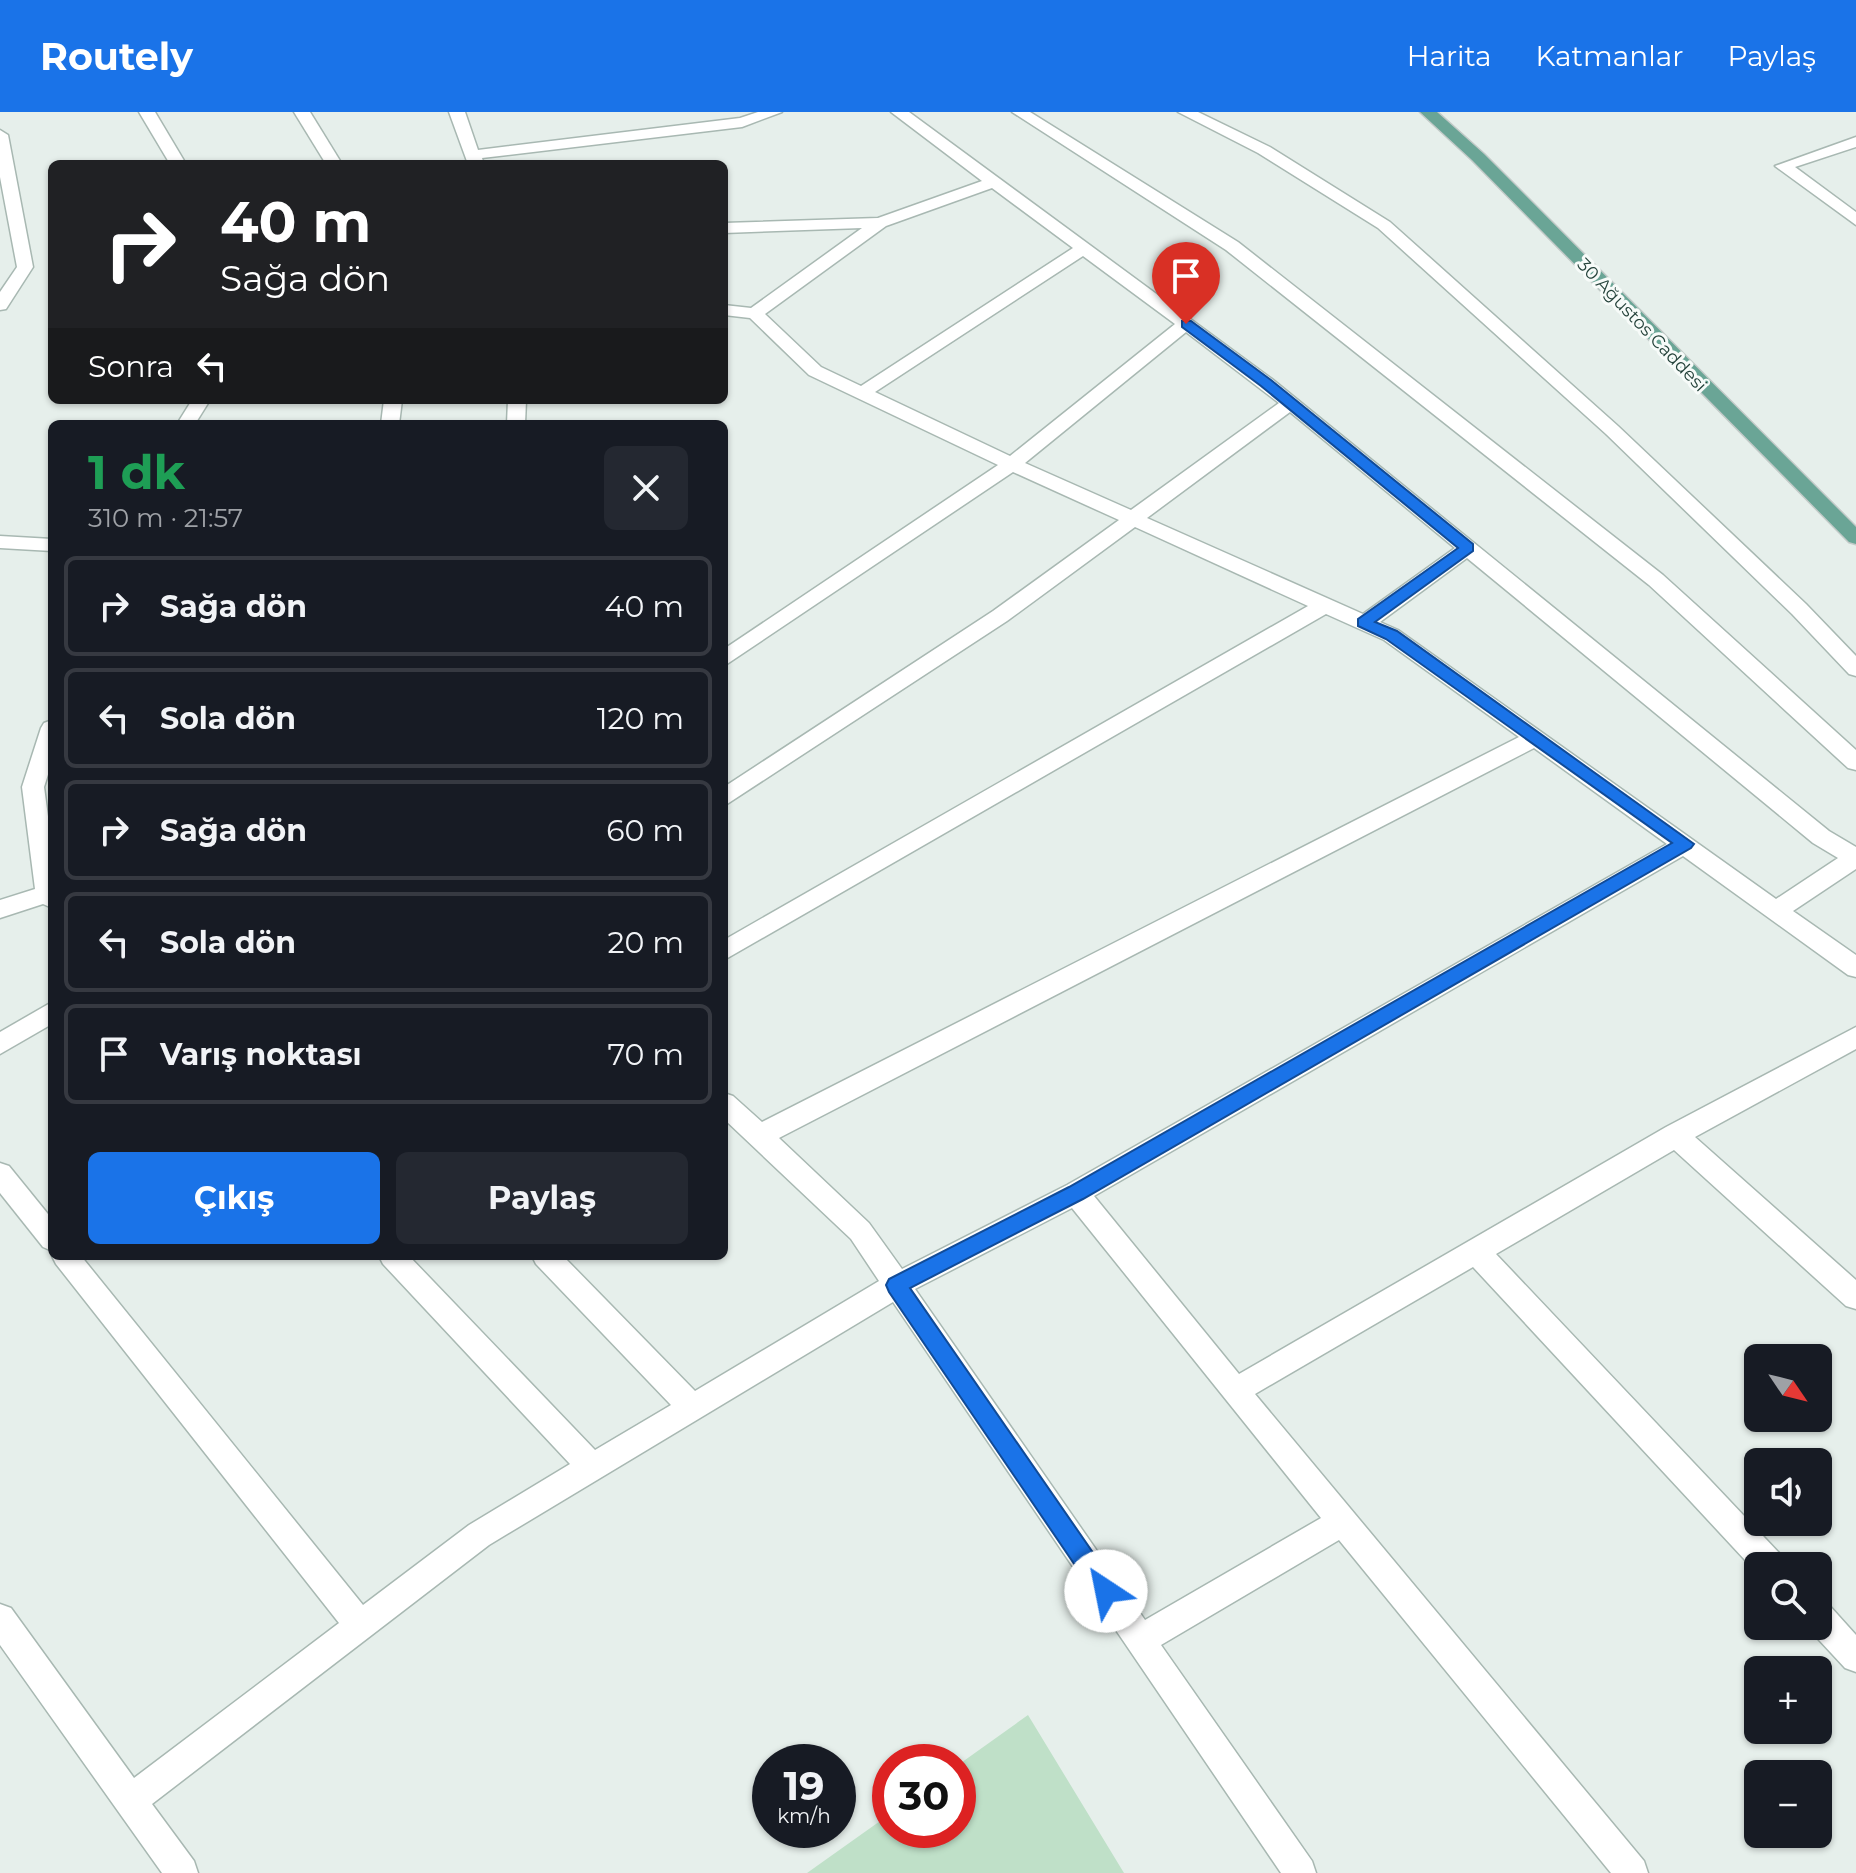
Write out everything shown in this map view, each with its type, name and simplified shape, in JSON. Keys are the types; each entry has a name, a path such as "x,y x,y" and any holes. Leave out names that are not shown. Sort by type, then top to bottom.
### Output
{"main road":[{"name":"30 Ağustos Caddesi","path":"1428,112 1478,157 1777,462 1856,538"}],"street":[{"path":"147,112 176,160"},
{"path":"302,112 332,160"},
{"path":"457,112 474,159 742,122 774,112"},
{"path":"899,112 1291,403 1821,837 1856,858 1777,910"},
{"path":"1020,112 1232,246 1656,580 1856,762"},
{"path":"1186,112 1264,150 1384,225 1612,430 1799,609 1856,669"},
{"path":"0,135 25,267 0,305"},
{"path":"1856,142 1783,166 1856,220"},
{"path":"755,313 880,223 993,182"},
{"path":"728,228 880,223"},
{"path":"862,393 1083,249"},
{"path":"728,310 755,313 815,371 1012,464 1391,635 1856,968"},
{"path":"728,656 1012,464 1186,324"},
{"path":"728,795 1000,616 1291,403"},
{"path":"0,542 48,545"},
{"path":"1364,623 1468,548"},
{"path":"728,949 1325,605"},
{"path":"759,1136 1536,738"},
{"path":"48,740 33,787 48,883"},
{"path":"130,1801 479,1535 897,1285 1076,1193 1685,844"},
{"path":"0,909 48,897"},
{"path":"0,1044 48,1014"},
{"path":"1235,1391 1675,1135 1856,1037"},
{"path":"728,1107 860,1231 1300,1873"},
{"path":"1675,1135 1856,1297"},
{"path":"0,1174 48,1234"},
{"path":"1076,1193 1632,1873"},
{"path":"1476,1251 1758,1552"},
{"path":"68,1260 360,1625"},
{"path":"396,1260 592,1467"},
{"path":"549,1260 692,1407"},
{"path":"1140,1640 1343,1522"},
{"path":"0,1619 182,1873"},
{"path":"1832,1631 1856,1657"}],"green space":[{"path":"1028,1715 1124,1873 807,1873 842,1848 856,1848 856,1838 872,1827 872,1848 976,1848 976,1752"}],"route":[{"path":"1106,1591 897,1285 1076,1193 1685,844 1391,635 1364,623 1468,548 1266,383 1186,324"}]}
